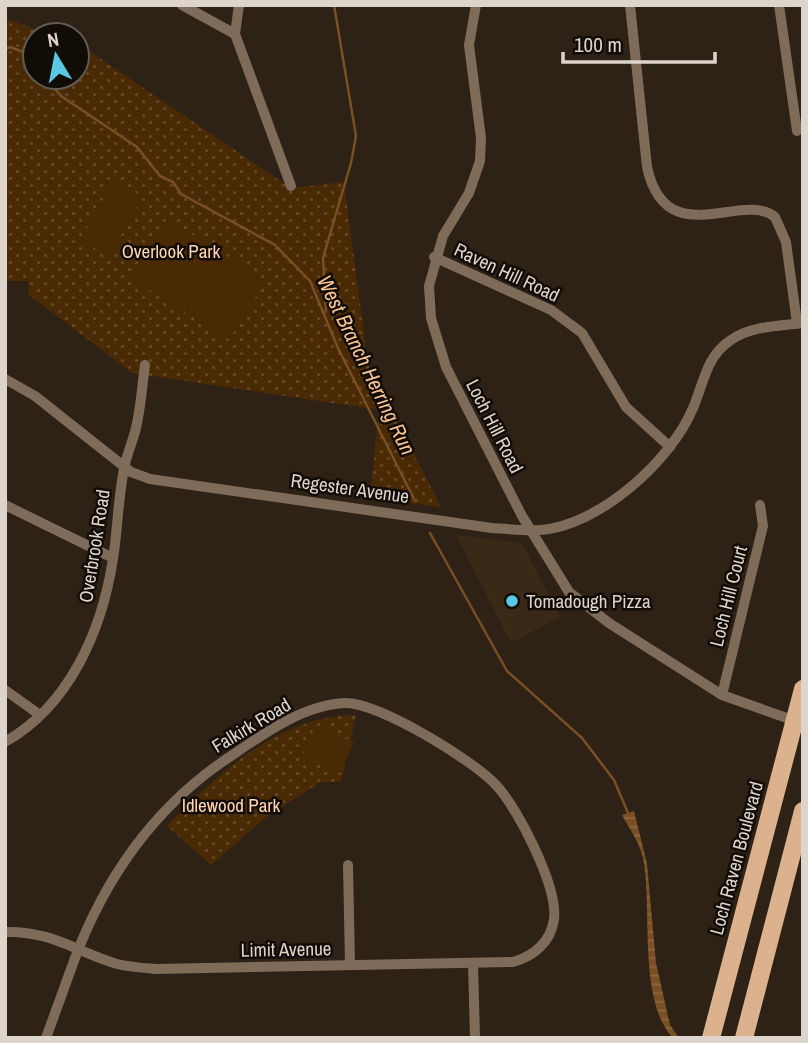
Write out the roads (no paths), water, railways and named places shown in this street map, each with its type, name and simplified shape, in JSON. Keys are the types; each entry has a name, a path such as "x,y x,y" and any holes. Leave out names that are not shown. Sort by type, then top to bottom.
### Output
{"main road":[{"name":"Loch Raven Boulevard","path":"711,1038 781,770 798,722 803,689"},
{"path":"744,1038 803,811"}],"street":[{"path":"182,5 235,34"},
{"path":"239,5 235,34 291,186"},
{"name":"Loch Hill Road","path":"475,5 469,45 481,138 480,161 475,182 448,226 434,257 429,303 440,354 529,529 562,584 581,602 722,695 798,722"},
{"path":"630,5 647,167 653,185 662,198 685,213 710,216 761,210 775,217 786,242 800,323"},
{"path":"780,7 797,131"},
{"name":"Raven Hill Road","path":"434,257 551,310 582,333 626,407 670,447"},
{"name":"Regester Avenue","path":"5,379 35,396 125,464 131,472 150,479 492,528 540,530 600,509 624,495 670,447 684,428 710,360 719,349 743,333 800,323"},
{"name":"Overbrook Road","path":"5,742 40,715 69,680 92,638 105,600 125,464 136,430 145,365"},
{"path":"5,505 113,558"},
{"name":"Loch Hill Court","path":"722,695 763,526 760,505"},
{"path":"5,690 40,715"},
{"name":"Falkirk Road","path":"46,1038 92,915 127,855 182,794 234,754 296,716 327,706 348,703 376,709 393,717 482,773 499,788 525,830 538,860 552,898 554,923"},
{"path":"348,865 350,965"},
{"name":"Limit Avenue","path":"5,932 39,933 120,965 156,969 473,964 524,959 543,945 554,923"},
{"path":"473,964 475,1038"}],"waterway":[{"path":"326,310 323,258 351,163 356,136 334,5"},
{"name":"West Branch Herring Run","path":"5,49 10,47 21,51"},
{"name":"West Branch Herring Run","path":"57,91 137,147 160,176 173,182 181,194 275,245 310,281 338,348 415,501"},
{"name":"West Branch Herring Run","path":"430,533 507,671 582,738 614,780 628,813"}],"place":[{"name":"Tomadough Pizza","path":"512,601"}],"park label":[{"name":"Overlook Park","path":"171,251"},
{"name":"Idlewood Park","path":"231,805"}]}
